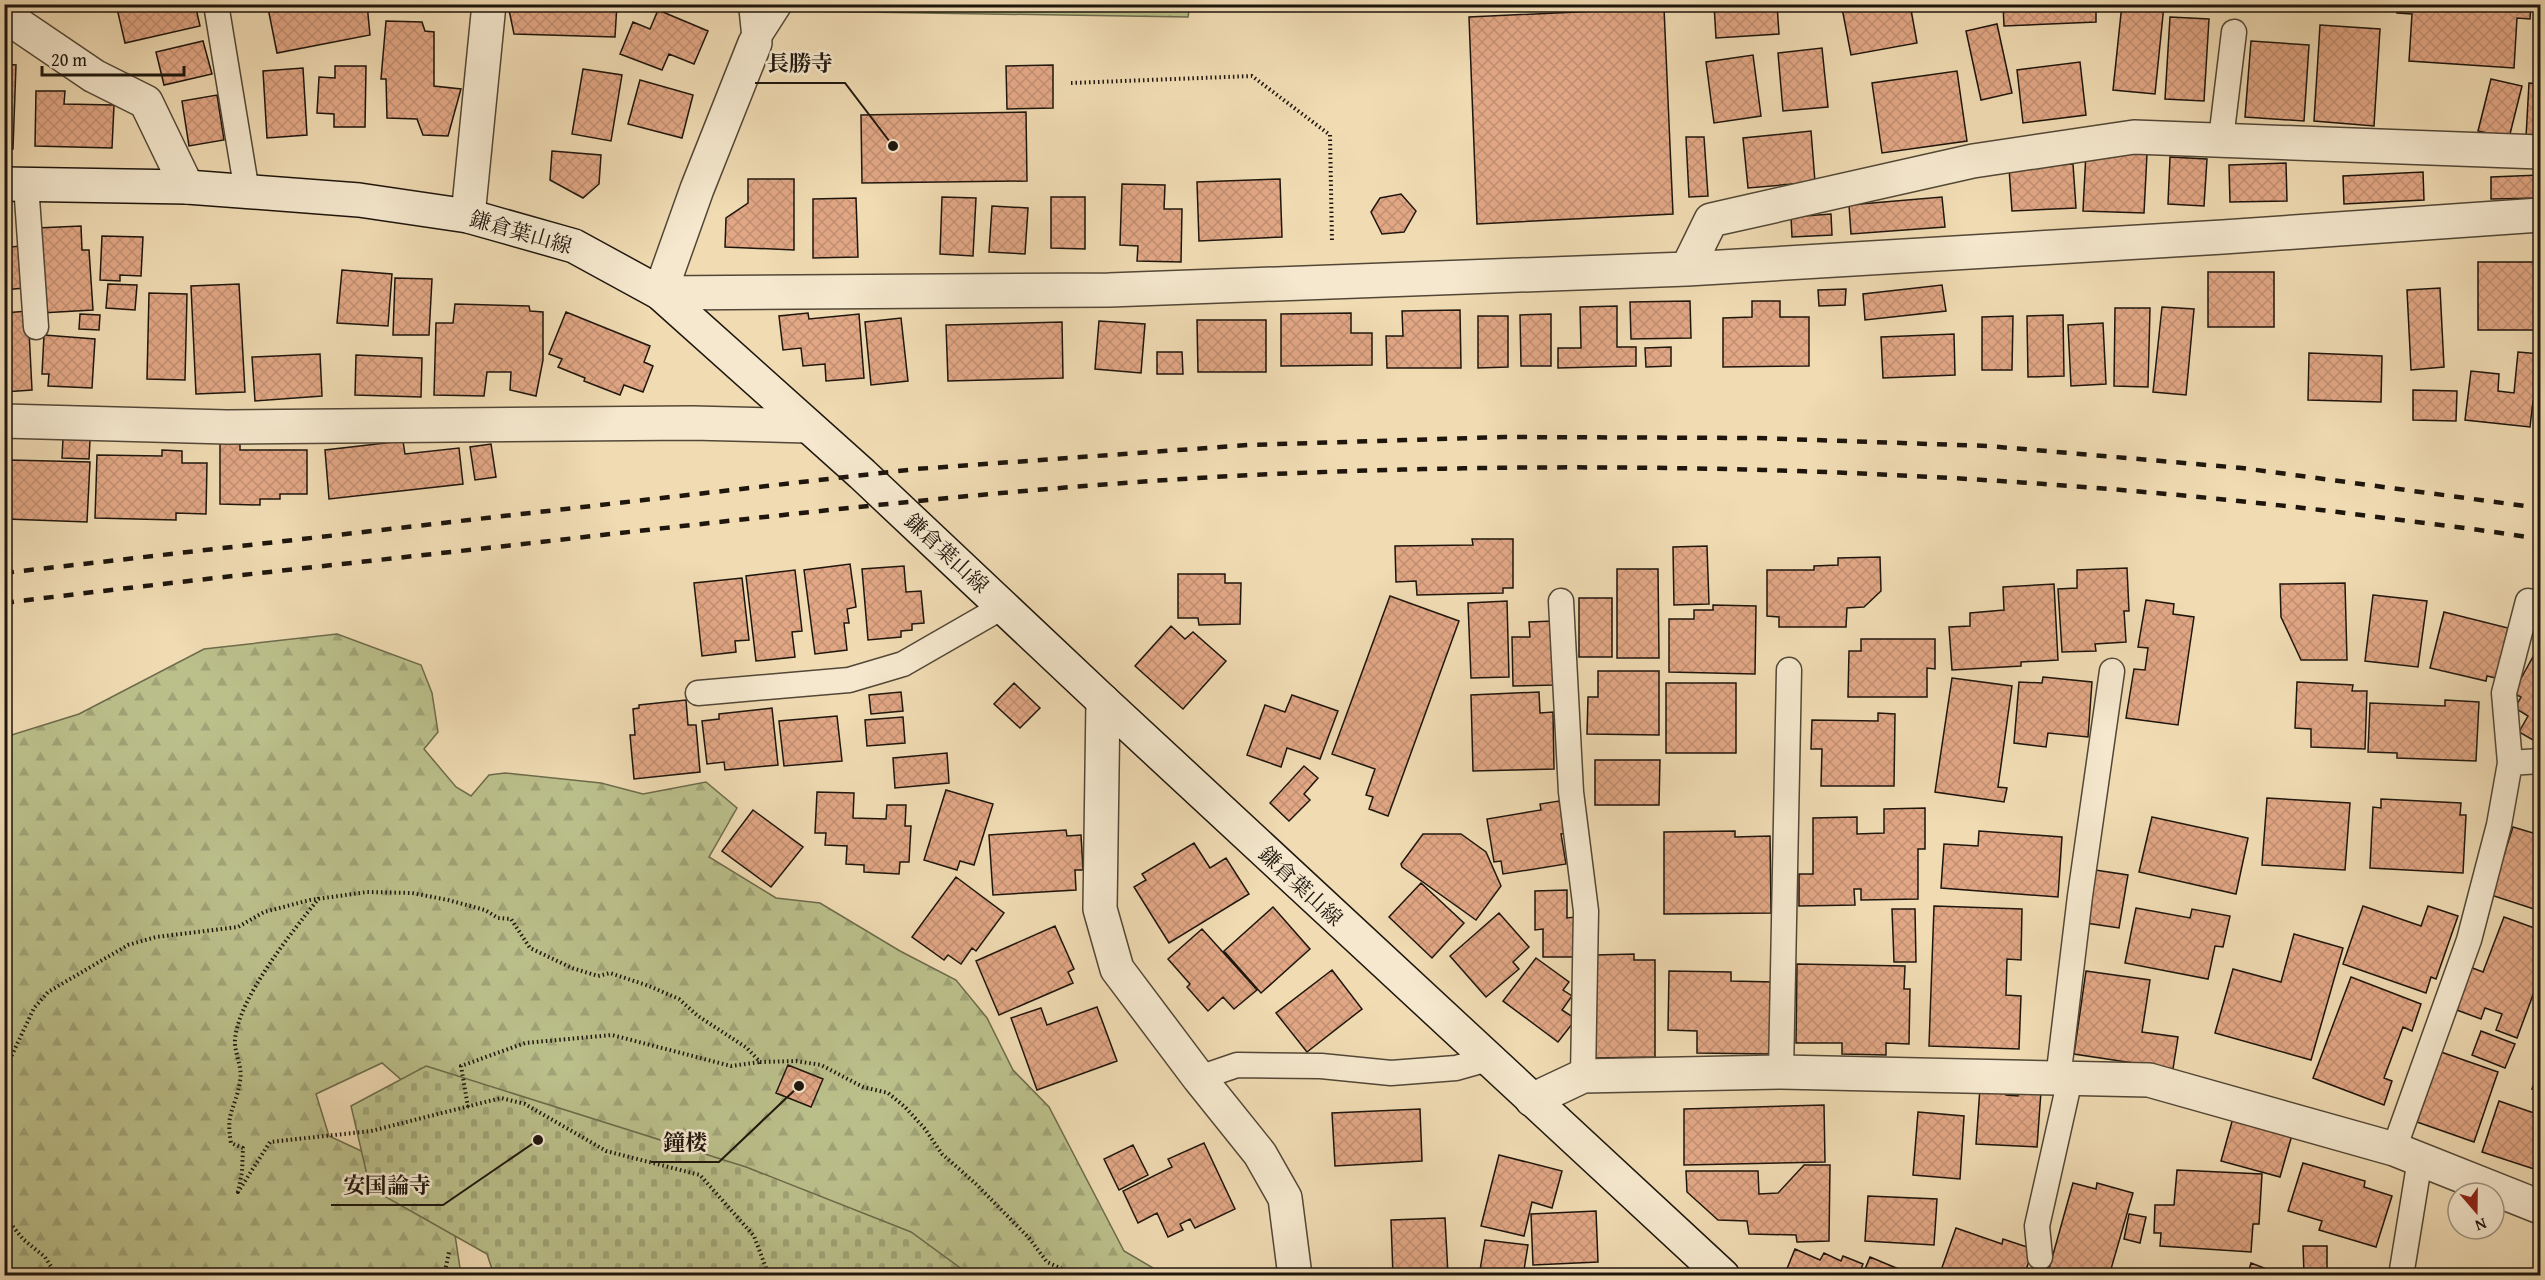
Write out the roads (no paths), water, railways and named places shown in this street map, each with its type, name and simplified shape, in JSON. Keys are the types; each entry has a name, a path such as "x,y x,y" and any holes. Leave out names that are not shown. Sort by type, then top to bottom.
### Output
{"street":[{"path":"468,216 489,4"},
{"path":"4,15 94,76 146,102 187,187"},
{"path":"755,43 697,189 660,293 1109,291 1687,269 2188,240 2541,215"},
{"path":"1687,269 1711,220 1973,161 2134,137 2541,152"},
{"name":"鎌倉葉山線","path":"15,184 187,187 359,200 468,216 574,246 660,293 1004,606 1103,701 1723,1275"},
{"path":"4,421 227,427 692,423 808,426"},
{"path":"1103,701 1100,909 1118,969 1199,1078 1260,1154 1285,1198 1295,1275"},
{"path":"1533,1100 1583,1076 1781,1072 2149,1080 2407,1154 2541,1207"}],"lane":[{"path":"216,4 247,192"},
{"path":"751,4 755,43"},
{"path":"755,43 780,4"},
{"path":"2221,139 2234,32"},
{"path":"15,184 36,327"},
{"path":"1561,601 1571,792 1586,911 1583,1076"},
{"path":"2401,1275 2407,1154 2469,940 2499,825 2510,762 2504,693 2528,601 2541,603"},
{"path":"698,693 849,680 903,664 1004,606"},
{"path":"1781,1072 1789,670"},
{"path":"2040,1257 2037,1226 2064,1079 2080,896 2112,671"},
{"path":"2510,762 2541,761"},
{"path":"1199,1078 1237,1065 1321,1066 1391,1073 1456,1068 1488,1059"}],"railway":[{"path":"4,573 916,469 1248,445 1505,437 1757,438 1988,446 2242,468 2540,508"},
{"path":"4,603 926,500 1170,480 1388,470 1660,468 1932,477 2203,497 2338,512 2540,539"}],"place":[{"name":"長勝寺","path":"893,146"},
{"name":"鐘楼","path":"799,1086"},
{"name":"安国論寺","path":"538,1140"}]}
